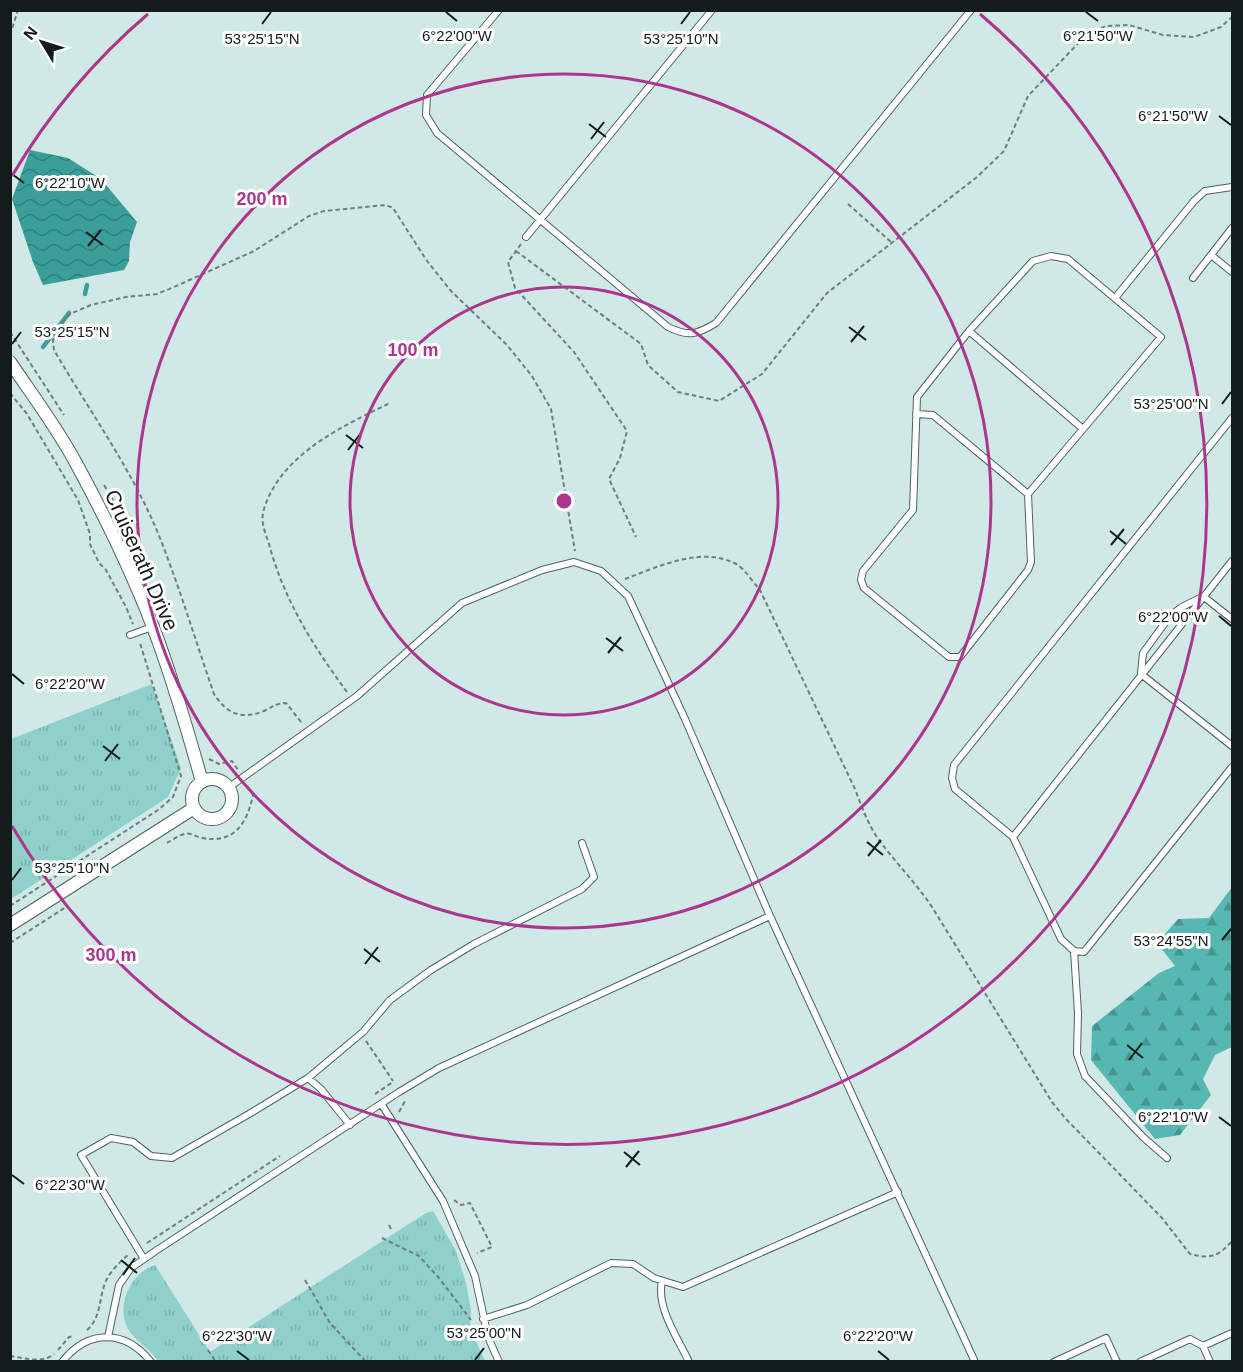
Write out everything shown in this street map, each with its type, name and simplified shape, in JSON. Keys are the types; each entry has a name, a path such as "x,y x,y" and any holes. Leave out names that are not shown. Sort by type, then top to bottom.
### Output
{"street":[{"name":"Cruiserath Drive","path":"12,365 41,405 77,464 127,566 180,706 202,782"},
{"path":"219,780 228,788 232,800 222,816 203,817 194,808 192,802 194,790 202,782 219,780"},
{"path":"10,925 194,808"}],"lane":[{"path":"499,10 427,95 426,116 437,133 539,220 668,327 682,334 700,333 716,323 971,10"},
{"path":"526,237 711,10"},
{"path":"1114,298 1194,201 1205,191 1233,187"},
{"path":"1192,278 1233,228"},
{"path":"1211,255 1233,273"},
{"path":"1051,256 1068,259 1161,337 1028,494 1031,562 1028,570 960,657 949,657 864,588 861,580 863,571 913,510 917,398 969,331 1033,261 1051,256"},
{"path":"969,331 1083,429"},
{"path":"916,414 933,415 1028,494"},
{"path":"1233,418 954,765 952,778 955,789 1013,837 1061,939 1074,951 1084,952 1233,767"},
{"path":"1013,837 1233,561"},
{"path":"228,788 352,699 462,603 542,570 574,562 601,571 628,596 770,916 975,1362"},
{"path":"1141,674 1143,653 1170,616 1182,607 1204,597"},
{"path":"1204,597 1233,619"},
{"path":"130,635 152,627"},
{"path":"1141,674 1233,746"},
{"path":"144,1259 81,1155 111,1138 133,1142 151,1156 172,1158 308,1078 361,1033 390,1000 431,970 474,944 582,889 594,877 582,843"},
{"path":"108,1337 119,1285 131,1268 439,1068 770,916"},
{"path":"1074,951 1078,1013 1077,1054 1085,1076 1143,1137 1167,1158"},
{"path":"308,1078 321,1089 350,1125"},
{"path":"382,1105 439,1192 468,1256 482,1303 488,1337 499,1362"},
{"path":"483,1319 527,1305 611,1263 633,1264 662,1281 683,1287 898,1192"},
{"path":"662,1281 660,1289 663,1305 689,1362"},
{"path":"1203,1346 1233,1333"},
{"path":"62,1362 82,1343 108,1337 128,1341 142,1350 151,1362"},
{"path":"1054,1362 1106,1338 1117,1362"},
{"path":"1140,1362 1190,1339 1203,1346 1210,1362"}],"path":[{"path":"10,35 18,10"},
{"path":"516,251 641,344 648,366 678,392 719,401 762,374 827,293 977,177 1004,151 1028,96 1086,35 1106,26 1129,25 1163,34 1194,36 1221,27 1233,16"},
{"path":"848,204 891,242"},
{"path":"308,730 286,703 249,716 236,714 222,707 214,694 160,537 115,450 54,350 53,340 60,326 70,315 91,305 157,294 254,251 309,216 324,211 386,205 393,208 427,261 451,291 507,345 532,376 551,409 577,563"},
{"path":"526,237 508,262 515,288 574,352 627,431 620,458 609,479 636,537"},
{"path":"10,332 25,355"},
{"path":"10,393 27,414 78,500 90,534 90,544 121,598 132,623"},
{"path":"352,699 315,647 298,617 277,574 262,522 264,509 275,485 291,464 332,434 390,403"},
{"path":"614,583 689,558 718,556 740,567 760,590 855,789 867,820 879,840 913,879 932,907 1052,1102 1065,1119 1162,1218 1190,1254 1209,1258 1225,1250 1233,1241"},
{"path":"10,906 124,833 172,798 181,776 141,644"},
{"path":"164,844 185,834 217,839 231,835 242,826 249,812 253,795"},
{"path":"10,943 68,906"},
{"path":"361,1033 393,1082"},
{"path":"399,1116 405,1102"},
{"path":"452,1198 461,1205 470,1203 492,1247 468,1256"},
{"path":"389,1225 392,1231"},
{"path":"382,1238 419,1256 440,1278 471,1320"},
{"path":"305,1280 330,1323 366,1362"},
{"path":"208,1350 216,1362"}],"green space":[{"path":"152,684 181,768 168,797 11,899 11,739"},
{"path":"1232,887 1232,1047 1215,1055 1203,1079 1211,1095 1180,1135 1155,1139 1091,1060 1092,1026 1159,973 1175,966 1157,943 1178,919 1209,918"},
{"path":"433,1211 456,1251 466,1283 471,1310 470,1328 485,1361 158,1361 127,1327 123,1309 128,1290 139,1275 155,1265 210,1352 426,1213"}],"water":[{"path":"30,150 68,158 101,179 137,222 130,242 129,261 124,270 43,285 12,199"}],"waterway":[{"path":"85,294 87,285"},
{"path":"43,347 69,313"}]}
